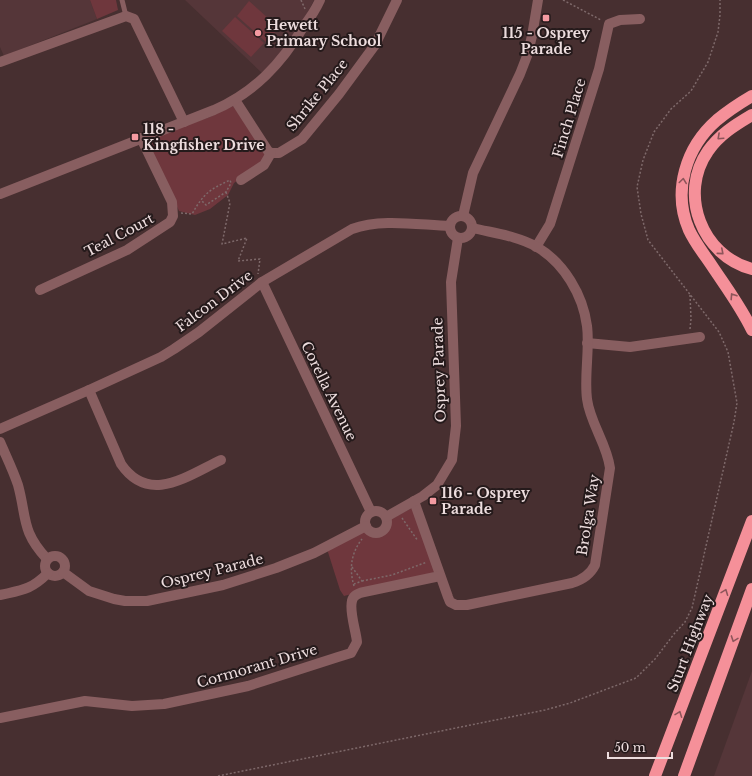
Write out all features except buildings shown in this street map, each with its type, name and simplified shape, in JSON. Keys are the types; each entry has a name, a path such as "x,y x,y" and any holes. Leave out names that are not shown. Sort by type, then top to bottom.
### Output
{"highway":[{"path":"752,96 710,126 701,138 686,164 682,194 683,212 689,230 741,309 752,330"},
{"path":"752,115 721,135 707,152 702,161 697,177 695,195 697,213 710,240 728,258 752,269"},
{"name":"Sturt Highway","path":"655,776 752,521"},
{"path":"684,776 752,590"}],"street":[{"path":"0,194 214,110 235,100 246,93 268,74 280,61 294,43 320,0"},
{"name":"Shrike Place","path":"271,153 281,153 302,139 339,94 375,44 397,0"},
{"path":"463,216 473,173 527,56 538,0"},
{"path":"0,62 126,16 134,19 184,122"},
{"name":"Finch Place","path":"536,247 550,224 599,69 609,24 620,20 640,19"},
{"path":"235,100 271,153 264,165 241,180"},
{"name":"Teal Court","path":"40,290 127,250 162,229 170,222 173,216 172,202 141,138"},
{"path":"457,216 463,216 468,218 472,223 473,228 470,234 465,238 458,238 450,231 450,226 452,220 457,216"},
{"name":"Falcon Drive","path":"0,429 161,357 199,332 259,281 352,229 382,223 450,226"},
{"name":"Brolga Way","path":"414,501 450,602 461,606 572,583 582,580 593,569 610,468 608,456 592,420 586,398 587,326 583,307 570,279 556,262 536,247 513,237 473,228"},
{"name":"Osprey Parade","path":"386,517 414,501 437,485 452,460 456,426 451,282 452,268 458,238"},
{"name":"Corella Avenue","path":"259,281 371,512"},
{"path":"587,343 630,348 700,337"},
{"path":"89,390 121,464 127,472 141,482 151,485 169,484 221,460"},
{"path":"0,442 18,485 27,529 31,538 47,559"},
{"path":"371,512 381,512 386,517 386,526 380,532 372,532 366,526 366,518 371,512"},
{"name":"Osprey Parade","path":"63,572 89,591 125,601 147,601 223,585 276,568 314,553 366,526"},
{"path":"47,559 58,556 62,558 65,565 63,572 59,575 48,573"},
{"path":"47,559 45,566 48,573"},
{"path":"0,595 30,588 38,583 48,573"},
{"name":"Cormorant Drive","path":"0,718 81,702 132,706 164,704 248,686 351,653 357,642 351,608 352,601 356,595 440,576"}],"lane":[{"path":"122,0 126,16"}],"path":[{"path":"300,0 306,10"},
{"path":"563,0 604,21"},
{"path":"218,776 545,710 570,703 606,688 624,684 636,678 685,622 692,608 737,403 728,352 719,332 648,240 641,214 637,187 643,160 654,132 671,109 691,90 708,62 718,32 720,0"},
{"path":"181,213 192,214 201,200 211,189 230,180 231,183 226,192 206,205 201,200"},
{"path":"226,192 230,203 222,244 247,238 238,261 260,259 259,281"},
{"path":"689,338 691,320 690,295"},
{"path":"401,516 418,542"},
{"path":"355,590 353,584 352,567 354,550 364,536"},
{"path":"353,584 397,573 430,561"},
{"path":"352,567 362,581"}],"shaded area":[{"path":"0,0 90,0 97,19 4,56 0,47"},
{"path":"90,0 116,0 118,10 97,19"},
{"name":"Hewett Primary School","path":"185,0 314,0 302,24 290,42 263,74"},
{"path":"249,1 279,28 266,42 237,16"},
{"path":"235,17 264,43 251,57 222,31"},
{"path":"233,106 268,154 265,160 234,183 228,195 210,209 195,215 179,211 147,139 210,117"},
{"path":"412,508 435,571 431,574 344,596 340,590 327,549 365,531 378,535 381,534 386,529 389,520"},
{"path":"752,671 752,776 714,776"}],"place":[{"name":"115 - Osprey Parade","path":"546,18"},
{"name":"Hewett Primary School","path":"258,33"},
{"name":"118 - Kingfisher Drive","path":"135,137"},
{"name":"116 - Osprey Parade","path":"433,501"}]}
